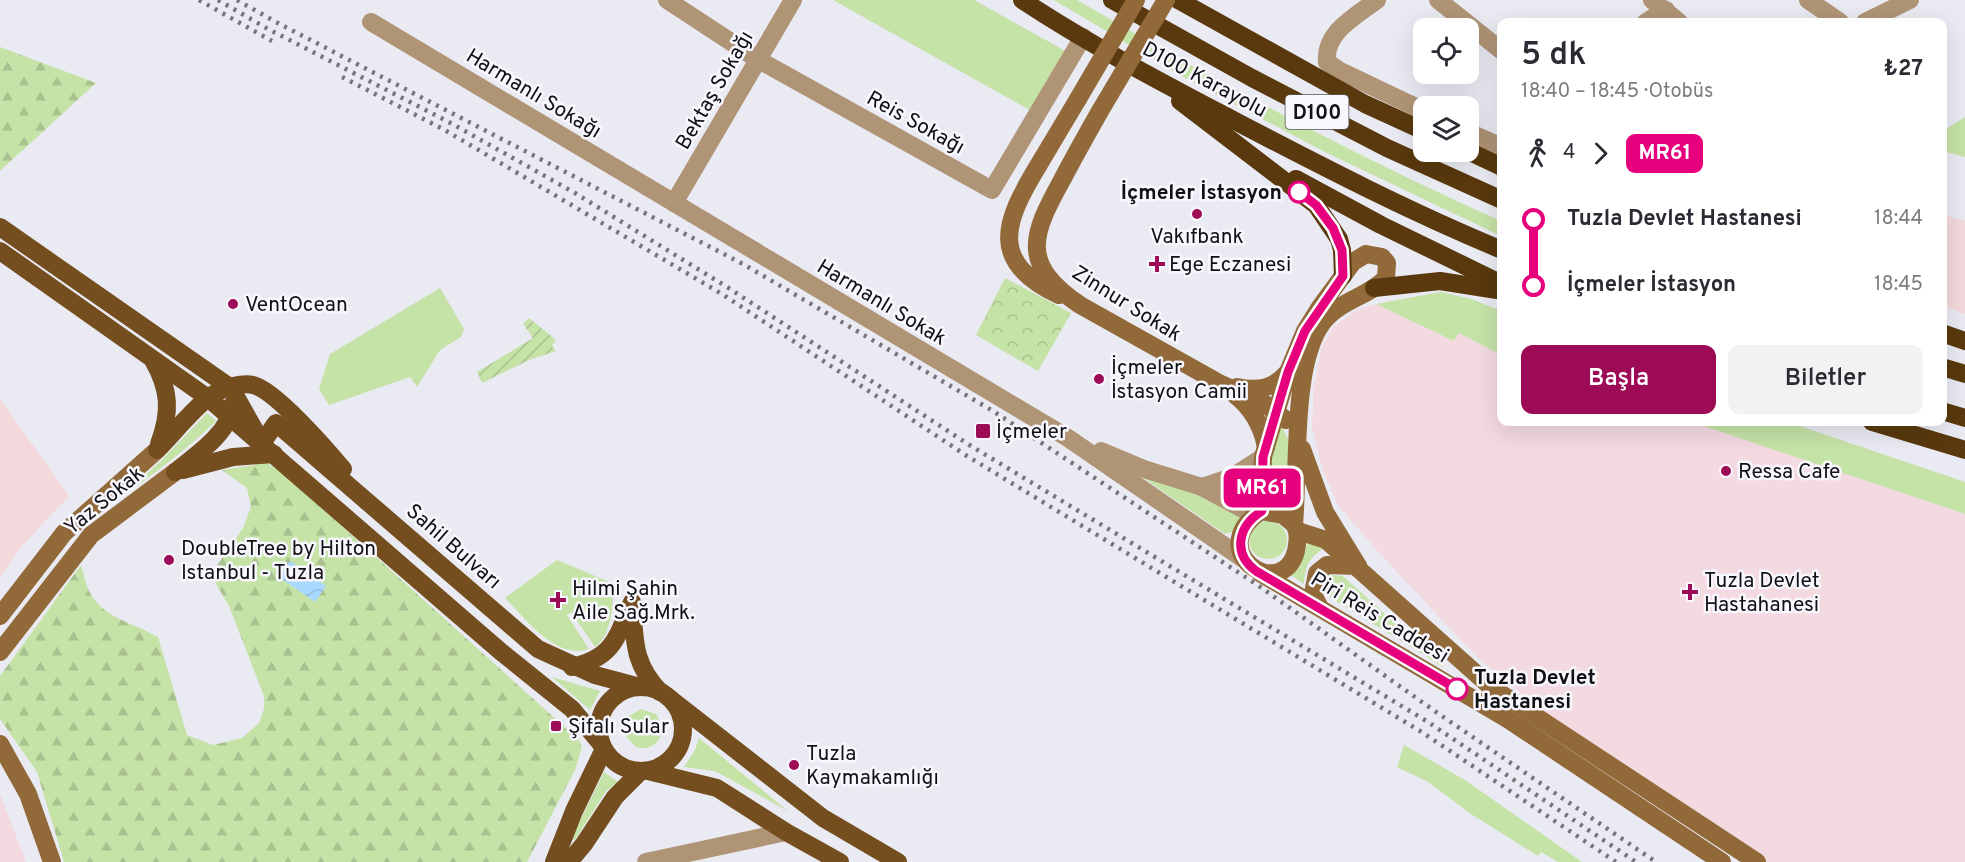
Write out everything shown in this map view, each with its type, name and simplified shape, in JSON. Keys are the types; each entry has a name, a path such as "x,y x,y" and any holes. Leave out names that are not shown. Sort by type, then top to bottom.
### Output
{"highway":[{"path":"1015,0 1038,11"},
{"name":"D100 Karayolu","path":"1022,0 1151,77 1333,172 1445,226 1497,248"},
{"name":"D100 Karayolu","path":"1112,0 1137,7 1262,84 1387,148 1497,198"},
{"path":"1117,0 1137,7"},
{"path":"1178,0 1365,104 1413,126"},
{"path":"1151,77 1316,205 1342,250 1343,276"},
{"path":"1250,154 1381,225 1497,282"},
{"path":"1479,157 1497,165"},
{"path":"1374,288 1440,281 1497,290"},
{"path":"1947,369 1965,374"},
{"path":"1947,413 1965,418"},
{"path":"1885,426 1965,450"}],"main road":[{"path":"0,227 231,388 268,448"},
{"path":"0,251 151,355 231,416 500,651 573,709 620,766 717,788 786,832 840,862"},
{"path":"151,355 163,378 169,405 168,420 157,450"},
{"path":"157,450 208,398 231,388 251,385 265,391 325,448 384,516"},
{"path":"175,472 216,436 231,416 231,388"},
{"name":"Sahil Bulvarı","path":"268,448 276,423 526,640 572,667 640,687"},
{"path":"175,472 268,448"},
{"path":"569,862 584,844 615,797 645,771 667,763 680,747 683,734 683,720 677,708 648,679 638,660 632,602 611,647 595,661 572,667"},
{"path":"554,862 603,747 599,732 600,718 606,706 615,696 640,687 664,694 823,818 898,862"}],"street":[{"name":"Reis Sokağı","path":"667,0 757,59 992,190 1083,37"},
{"name":"Bektaş Sokağı","path":"674,203 793,0"},
{"name":"Zinnur Sokak","path":"1166,0 1100,111 1044,213 1037,236 1037,254 1043,270 1063,294 1221,384"},
{"path":"1377,0 1337,30 1326,54 1327,62 1340,71 1413,106"},
{"path":"1438,0 1497,47"},
{"path":"1808,0 1834,18"},
{"path":"1873,18 1910,0"},
{"path":"1080,305 1039,286 1027,277 1017,264 1009,245 1008,230 1013,212 1031,178 1137,7"},
{"name":"Harmanlı Sokağı","path":"371,22 674,203"},
{"path":"1479,135 1497,140"},
{"name":"Harmanlı Sokak","path":"674,203 1068,438 1249,564"},
{"path":"1258,513 1264,452 1288,372 1305,331 1358,258 1366,254 1383,257 1388,263 1386,278 1374,288 1338,307 1323,321 1308,351 1301,393 1296,528 1294,557 1289,564 1273,573 1249,564 1240,540 1248,521 1258,513 1283,515 1296,528 1326,540 1358,566"},
{"path":"1221,384 1263,389 1273,385 1288,372"},
{"path":"1221,384 1277,412 1286,420 1299,441 1325,512 1358,566"},
{"path":"1221,384 1247,406 1261,429 1264,452"},
{"name":"Harmanlı Sokak","path":"1068,438 1144,469 1202,487 1258,513"},
{"name":"Yaz Sokak","path":"0,616 63,533 157,450"},
{"path":"1202,487 1232,477 1264,452"},
{"name":"Yaz Sokak","path":"0,652 78,548 117,514 175,472"},
{"name":"Piri Reis Caddesi","path":"1249,564 1509,720 1722,862"},
{"path":"1319,606 1313,594 1317,573 1327,565 1358,566"},
{"name":"Piri Reis Caddesi","path":"1358,566 1491,687 1757,862"},
{"path":"0,745 28,794 52,862"},
{"path":"646,862 705,855 786,832"}],"shaded area":[{"path":"1947,216 1965,221 1965,314 1947,307"},
{"name":"Tuzla Devlet Hastahanesi","path":"1376,304 1454,341 1459,333 1497,353 1497,426 1704,426 1965,514 1965,862 1766,862 1547,714 1480,660 1380,554 1338,505 1323,471 1312,428 1314,385 1322,347 1333,327 1356,310"},
{"path":"0,399 69,496 21,547 0,577"},
{"path":"0,794 26,862 0,862"}],"green space":[{"path":"833,0 974,0 1080,59 1044,118"},
{"path":"1054,0 1077,0 1181,60 1339,144 1497,219 1497,234 1325,152 1190,81"},
{"path":"0,47 96,83 0,171"},
{"path":"1965,117 1965,157 1947,152 1947,128"},
{"path":"1005,278 1071,313 1038,371 976,335"},
{"path":"440,288 464,329 461,337 440,350 417,387 410,377 329,405 319,389 330,354"},
{"path":"1441,292 1472,299 1497,309 1497,353 1459,333 1454,341 1376,304"},
{"path":"529,318 556,340 552,346 556,351 529,360 482,383 477,372 533,338 523,324"},
{"path":"207,413 216,421 168,462 118,499 160,462"},
{"path":"1280,423 1291,445 1285,509 1259,496"},
{"path":"1704,426 1800,426 1965,482 1965,514"},
{"path":"267,463 285,475 579,740 582,747 575,770 527,862 64,862 37,772 0,719 0,676 81,565 90,593 103,609 158,637 187,735 213,745 242,738 259,723 264,709 264,696 229,606 216,584 214,570 243,528 251,507 247,488 222,470"},
{"path":"1142,477 1190,489 1241,515 1235,531 1225,534"},
{"path":"1268,521 1281,527 1287,540 1281,553 1268,559 1255,553 1249,540 1255,527"},
{"path":"1309,539 1323,549 1308,564 1304,584 1291,575 1300,566"},
{"path":"557,560 614,584 608,627 605,635 595,647 571,612 567,615 589,649 576,651 564,649 553,643 542,636 505,598"},
{"path":"1331,575 1343,576 1445,668 1326,595 1324,584"},
{"path":"552,677 600,691 590,710"},
{"path":"641,709 656,714 663,727 658,741 646,748 636,747 624,734 627,717"},
{"path":"699,738 788,811 715,771 684,767 695,750"},
{"path":"1404,745 1465,780 1582,862 1558,862 1541,852 1538,856 1471,814 1428,782 1397,767"},
{"path":"604,772 618,782 606,791 575,840 571,839"}],"water":[{"path":"290,561 326,586 315,602 279,577"}],"railway":[{"path":"199,0 272,41"},
{"path":"218,0 268,29 447,121 575,193 727,287 971,446 1428,722 1636,862"},
{"path":"237,0 743,264 993,411 1259,586 1436,712 1656,862"},
{"path":"342,77 443,129 722,294 967,456 1420,731 1616,862"}],"bus line":[{"name":"MR61","path":"1299,192 1316,205 1339,239 1344,263 1343,276 1305,331 1288,372 1263,457 1262,511 1248,521 1243,531 1240,540 1242,558 1256,571 1457,689"}],"place":[{"name":"İçmeler İstasyon","path":"1299,192"},
{"name":"Vakıfbank","path":"1197,214"},
{"name":"Ege Eczanesi","path":"1157,264"},
{"name":"VentOcean","path":"233,304"},
{"name":"İçmeler İstasyon Camii","path":"1099,379"},
{"name":"İçmeler","path":"983,431"},
{"name":"Ressa Cafe","path":"1726,471"},
{"name":"DoubleTree by Hilton Istanbul - Tuzla","path":"169,560"},
{"name":"Tuzla Devlet Hastahanesi","path":"1690,592"},
{"name":"Hilmi Şahin Aile Sağ.Mrk.","path":"558,600"},
{"name":"Tuzla Devlet Hastanesi","path":"1457,689"},
{"name":"Şifalı Sular","path":"556,726"},
{"name":"Tuzla Kaymakamlığı","path":"794,765"}]}
